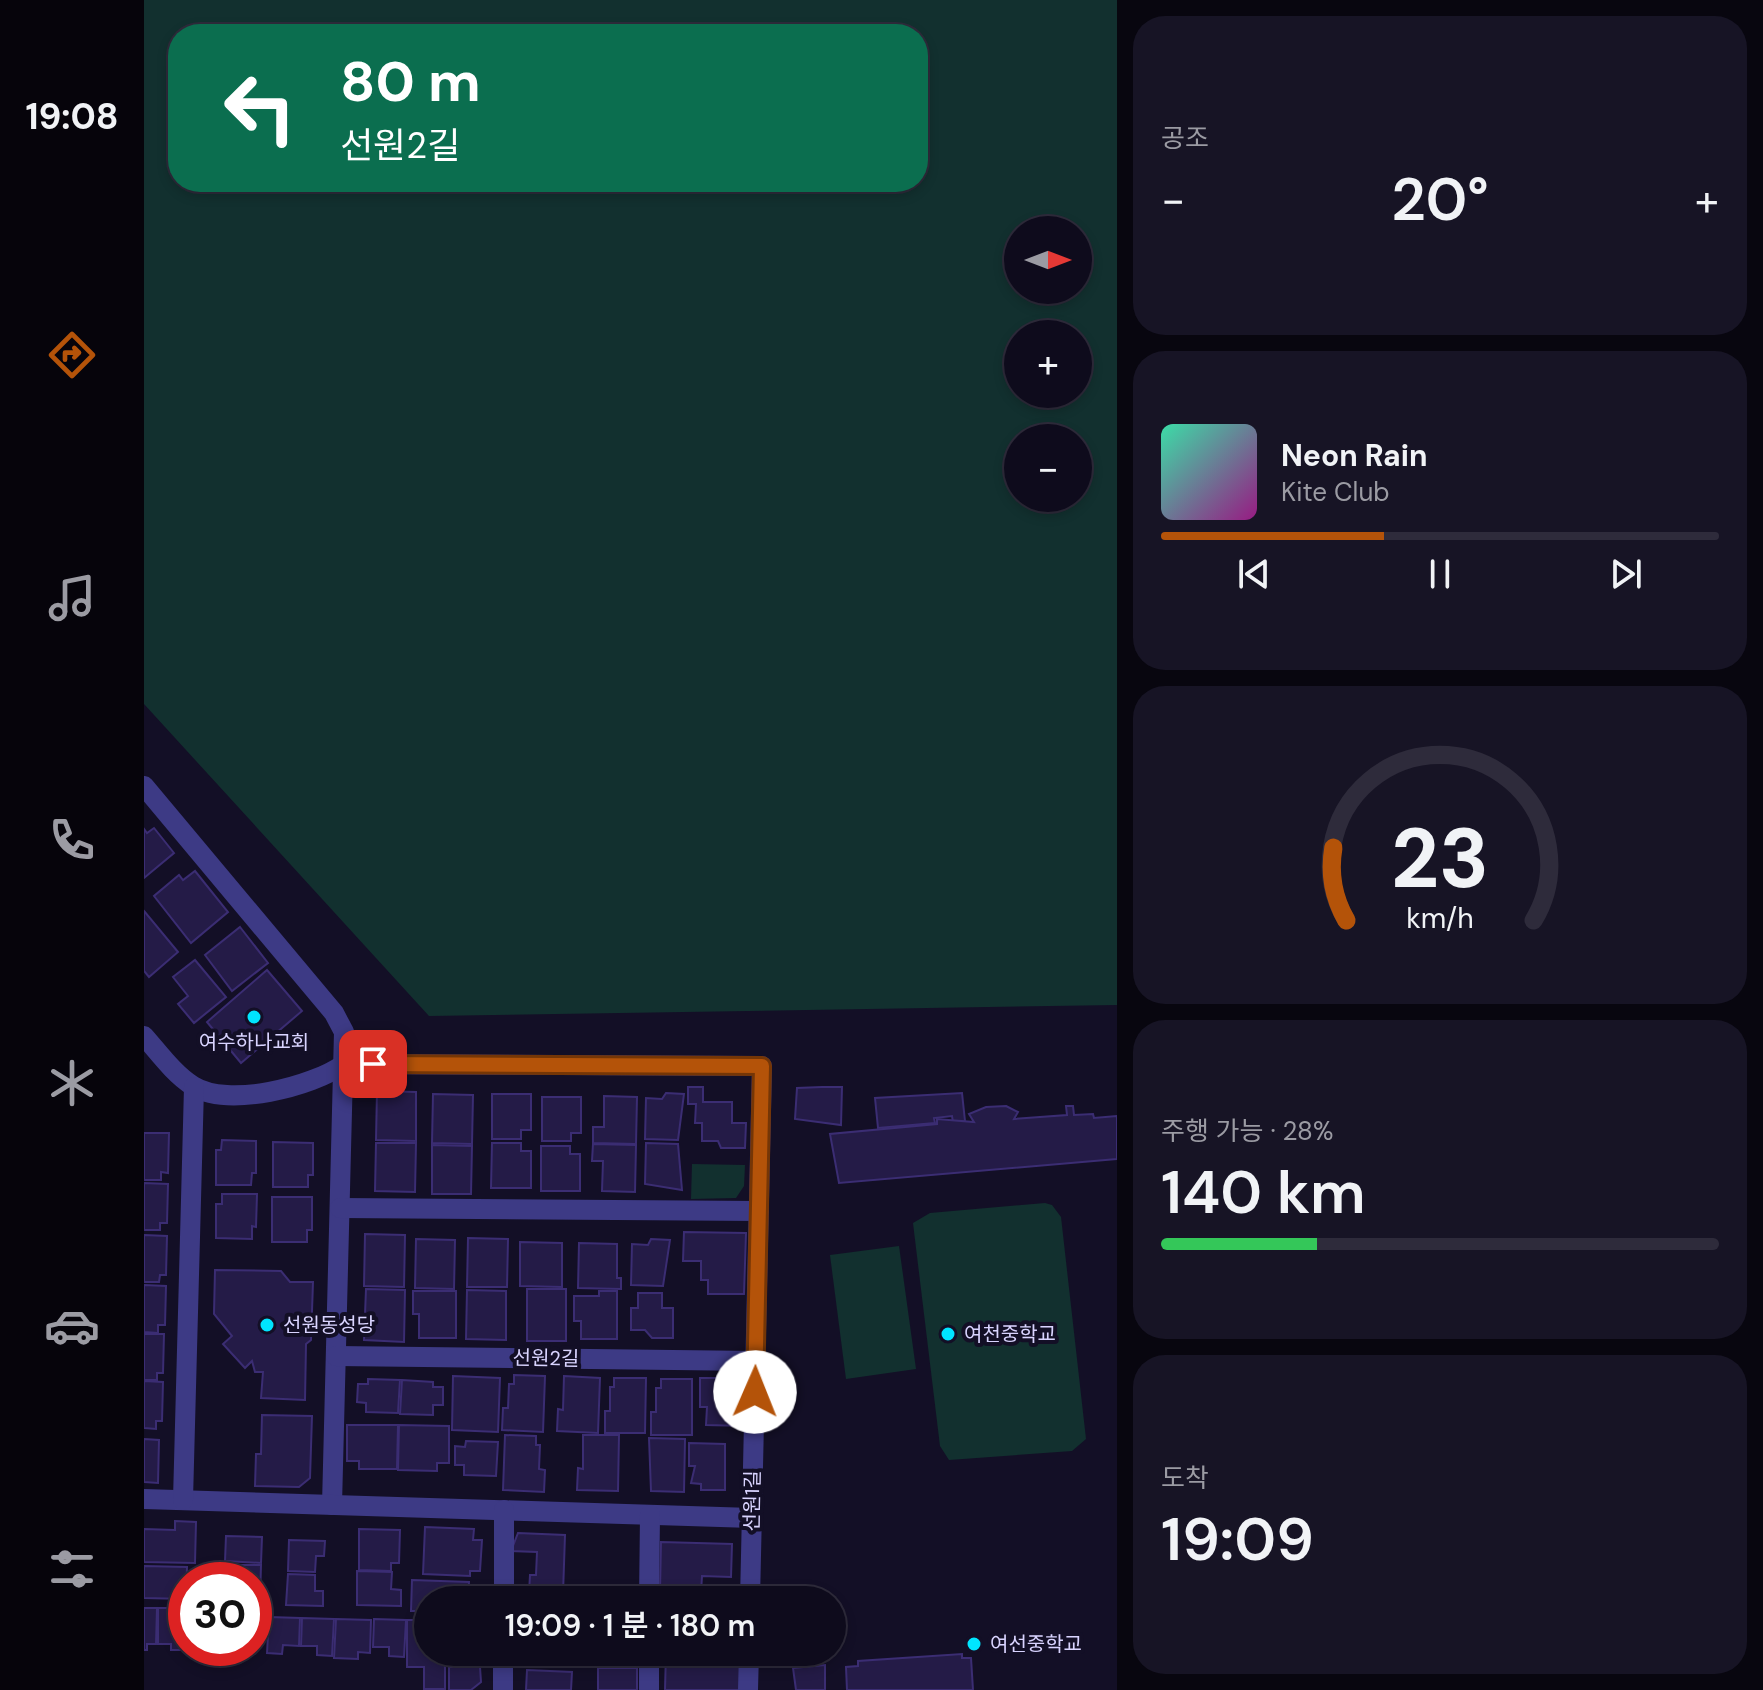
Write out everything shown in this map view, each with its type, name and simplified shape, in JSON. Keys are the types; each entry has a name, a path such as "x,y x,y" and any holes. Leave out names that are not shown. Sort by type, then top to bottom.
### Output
{"street":[{"path":"146,793 334,1013 344,1032 332,1505"},
{"path":"144,1036 194,1087 226,1093 284,1090 313,1082 344,1064"},
{"name":"선원1길","path":"344,1064 762,1066 750,1586"},
{"path":"183,1500 194,1087"},
{"path":"340,1208 759,1211"},
{"name":"선원2길","path":"336,1356 756,1361"},
{"path":"144,1499 752,1518"},
{"path":"504,1510 504,1586"},
{"path":"649,1586 650,1515"},
{"path":"503,1666 503,1690"},
{"path":"649,1666 649,1690"},
{"path":"748,1690 749,1666"}],"green space":[{"path":"144,0 1117,0 1117,1005 429,1016 144,704"},
{"path":"692,1164 745,1165 744,1186 736,1198 691,1199"},
{"path":"1045,1203 1052,1205 1061,1217 1086,1439 1072,1451 949,1460 940,1446 913,1223 930,1213"},
{"path":"899,1246 916,1369 846,1379 830,1255"}],"building":[{"path":"154,828 174,853 144,878 144,829 147,833"},
{"path":"195,871 228,912 191,943 154,896 179,875 183,880"},
{"path":"144,911 178,952 149,977 144,971"},
{"path":"240,927 268,963 232,991 205,955"},
{"path":"195,960 226,997 194,1023 178,1004 188,996 173,977"},
{"name":"여수하나교회","path":"267,970 302,1011 241,1063 207,1022"},
{"path":"688,1087 703,1087 703,1102 732,1102 732,1123 746,1123 745,1148 721,1148 718,1141 702,1141 702,1123 695,1123 696,1104 688,1104"},
{"path":"842,1087 841,1125 795,1119 797,1088"},
{"path":"377,1091 416,1092 416,1141 376,1140"},
{"path":"666,1093 684,1094 678,1140 645,1139 646,1098 662,1099"},
{"path":"962,1093 965,1121 953,1122 952,1116 934,1118 935,1123 878,1128 875,1098"},
{"path":"433,1094 473,1095 472,1144 432,1143"},
{"path":"492,1094 531,1094 531,1130 521,1130 521,1139 492,1139"},
{"path":"604,1096 637,1097 636,1144 593,1143 593,1127 604,1127"},
{"path":"542,1097 581,1097 581,1133 571,1133 571,1141 542,1141"},
{"path":"1006,1106 1018,1112 1014,1119 1067,1115 1066,1106 1073,1106 1074,1115 1093,1114 1094,1118 1117,1116 1117,1159 839,1183 830,1134 937,1124 937,1119 974,1122 969,1114 986,1107"},
{"path":"144,1133 169,1133 168,1173 161,1172 161,1180 144,1180"},
{"path":"222,1140 256,1141 256,1173 252,1173 251,1185 216,1185 216,1150 221,1150"},
{"path":"273,1142 313,1143 313,1175 308,1175 308,1187 273,1187"},
{"path":"376,1143 416,1143 415,1192 375,1191"},
{"path":"492,1143 521,1143 521,1151 531,1151 531,1188 491,1188"},
{"path":"646,1143 678,1144 682,1190 645,1184"},
{"path":"593,1144 636,1145 635,1192 602,1191 603,1161 592,1161"},
{"path":"432,1145 472,1146 471,1194 432,1194"},
{"path":"541,1146 570,1146 570,1154 580,1154 580,1191 541,1191"},
{"path":"144,1183 168,1184 167,1223 160,1223 160,1230 144,1230"},
{"path":"222,1194 257,1194 256,1227 252,1226 252,1239 216,1238 216,1204 222,1204"},
{"path":"272,1197 312,1197 312,1230 307,1230 307,1242 272,1242"},
{"path":"684,1232 746,1233 744,1294 708,1294 708,1280 701,1280 701,1261 683,1261"},
{"path":"365,1234 405,1235 404,1287 364,1286"},
{"path":"144,1235 167,1236 166,1275 160,1275 159,1282 144,1282"},
{"path":"468,1238 508,1239 507,1287 467,1287"},
{"path":"416,1239 455,1240 454,1289 415,1288"},
{"path":"651,1239 670,1240 663,1286 631,1285 632,1244 648,1245"},
{"path":"520,1242 562,1243 562,1287 520,1286"},
{"path":"579,1243 617,1244 617,1278 621,1278 621,1289 578,1288"},
{"name":"선원동성당","path":"215,1270 281,1271 290,1282 313,1282 311,1340 306,1344 305,1400 261,1398 263,1372 255,1372 252,1361 245,1368 223,1344 232,1336 214,1314"},
{"path":"144,1285 166,1286 165,1325 158,1325 158,1333 144,1332"},
{"path":"366,1289 405,1290 404,1342 364,1340"},
{"path":"527,1289 566,1289 566,1341 527,1341"},
{"path":"467,1290 506,1291 506,1340 466,1339"},
{"path":"413,1291 456,1291 456,1338 419,1338 419,1314 413,1314"},
{"path":"599,1291 617,1291 617,1339 581,1339 581,1321 574,1321 574,1296 599,1296"},
{"path":"638,1293 662,1293 662,1308 673,1308 673,1338 652,1338 645,1330 631,1330 631,1308 638,1308"},
{"path":"144,1334 164,1334 163,1373 157,1373 157,1380 144,1380"},
{"path":"514,1375 545,1376 543,1432 502,1430 503,1408 508,1408 509,1384 514,1384"},
{"path":"453,1376 500,1378 498,1432 452,1430"},
{"path":"564,1376 600,1378 598,1433 557,1431 558,1409 563,1410"},
{"path":"614,1378 646,1378 645,1433 605,1433 605,1411 610,1411 610,1387 614,1387"},
{"path":"700,1378 739,1378 747,1388 746,1426 706,1425 707,1407 700,1407"},
{"path":"368,1379 400,1380 398,1413 366,1412 366,1403 357,1402 358,1384 368,1384"},
{"path":"661,1379 692,1379 692,1435 651,1435 651,1412 656,1412 656,1388 661,1388"},
{"path":"402,1380 433,1382 433,1387 443,1387 443,1405 433,1405 433,1415 400,1414"},
{"path":"144,1381 163,1382 162,1421 156,1421 156,1429 144,1428"},
{"path":"262,1415 312,1416 310,1478 299,1487 255,1486 256,1454 261,1454"},
{"path":"347,1425 398,1425 397,1469 359,1469 359,1461 347,1461"},
{"path":"399,1425 449,1426 449,1463 437,1463 437,1471 398,1470"},
{"path":"505,1435 536,1436 536,1445 540,1445 539,1469 545,1470 544,1492 503,1490"},
{"path":"583,1435 619,1435 618,1491 577,1490 578,1468 583,1469"},
{"path":"649,1438 685,1439 684,1492 651,1491"},
{"path":"144,1439 159,1440 158,1483 144,1482"},
{"path":"466,1441 498,1442 496,1476 464,1475 464,1465 455,1465 455,1446 465,1447"},
{"path":"689,1443 725,1444 725,1490 701,1490 701,1484 691,1483 695,1466 689,1466"},
{"path":"175,1521 196,1522 195,1562 144,1562 144,1529 175,1530"},
{"path":"425,1527 474,1529 473,1540 482,1540 480,1571 470,1571 470,1576 423,1574"},
{"path":"359,1529 400,1530 399,1563 391,1563 391,1571 359,1570"},
{"path":"518,1533 565,1535 563,1586 529,1586 530,1575 536,1575 537,1552 511,1551"},
{"path":"226,1536 262,1537 261,1562 225,1561"},
{"path":"289,1540 325,1541 324,1556 316,1556 315,1572 288,1571"},
{"path":"661,1542 732,1544 731,1577 702,1576 701,1586 660,1586"},
{"path":"144,1566 168,1567 168,1599 144,1598"},
{"path":"357,1571 392,1572 391,1589 401,1590 401,1606 357,1605"},
{"path":"288,1574 315,1575 315,1591 323,1591 323,1606 286,1605"},
{"path":"412,1580 469,1582 469,1586 414,1586 414,1611 411,1611"},
{"path":"144,1608 157,1608 156,1644 147,1644 147,1650 144,1650"},
{"path":"158,1608 168,1608 168,1644 158,1644"},
{"path":"272,1617 300,1618 299,1646 283,1645 282,1654 272,1653"},
{"path":"302,1618 334,1619 332,1656 317,1655 317,1646 301,1646"},
{"path":"336,1619 371,1620 370,1653 358,1652 358,1659 334,1658"},
{"path":"374,1619 406,1620 404,1657 389,1656 389,1647 373,1647"},
{"path":"407,1620 414,1620 414,1666 445,1666 445,1689 424,1689 424,1667 407,1667"},
{"path":"962,1654 962,1658 971,1658 973,1690 847,1690 846,1667 858,1666 858,1661"},
{"path":"666,1666 741,1666 740,1690 665,1690"},
{"path":"825,1666 825,1690 796,1690 793,1668"},
{"path":"449,1667 480,1667 481,1682 471,1690 449,1690"},
{"path":"598,1668 637,1668 637,1690 598,1690"},
{"path":"527,1670 572,1672 571,1690 526,1690"}],"place":[{"name":"여수하나교회","path":"254,1017"},
{"name":"선원동성당","path":"267,1325"},
{"name":"여천중학교","path":"948,1334"},
{"name":"여선중학교","path":"974,1644"}],"route":[{"path":"373,1064 762,1066 755,1392"}]}
